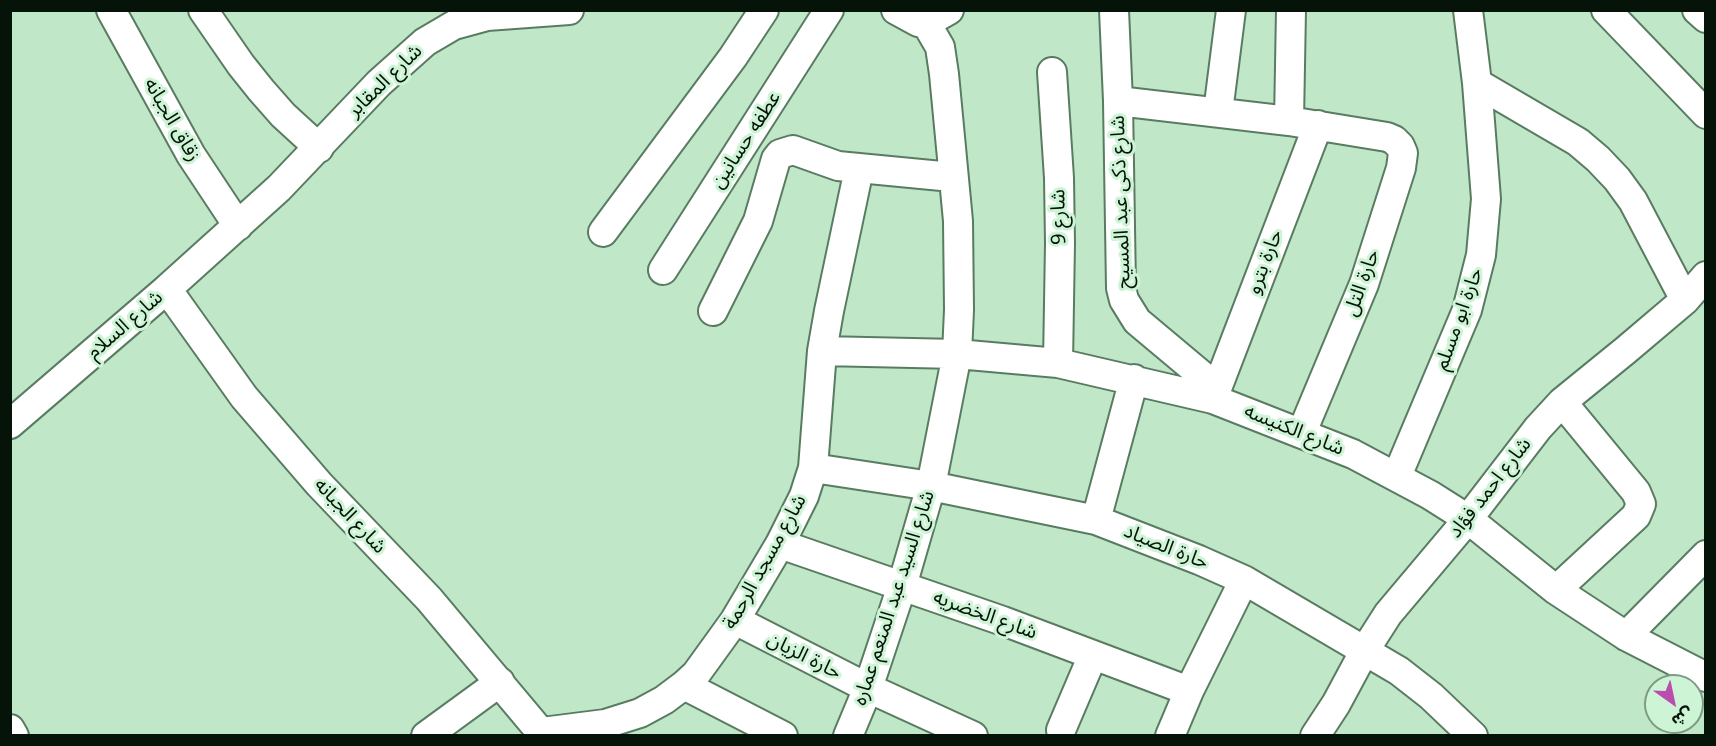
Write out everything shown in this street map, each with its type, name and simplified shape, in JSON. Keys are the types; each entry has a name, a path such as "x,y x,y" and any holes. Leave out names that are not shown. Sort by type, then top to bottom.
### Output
{"street":[{"name":"زقاق الجبانه","path":"111,10 191,155 238,225"},
{"path":"203,10 261,90 283,115 318,148"},
{"name":"شارع المقابر","path":"238,225 279,188 379,83 425,42 454,25 487,13 569,10"},
{"path":"603,232 733,57 764,10"},
{"name":"عطفه حسانين","path":"663,270 829,10"},
{"path":"896,10 918,22 938,17"},
{"name":"شارع ذكى عبد المسيح","path":"1114,10 1121,288 1124,300 1137,321 1215,393"},
{"path":"1218,112 1228,49 1231,10"},
{"path":"1289,121 1291,10"},
{"name":"حارة ابو مسلم","path":"1397,476 1467,310 1482,255 1486,198 1477,83 1468,10"},
{"path":"1606,10 1706,114"},
{"path":"1697,10 1706,18"},
{"name":"شارع السيد عبد المنعم عماره","path":"848,735 868,688 903,586 931,486 957,354 959,310 957,221 938,17"},
{"name":"شارع 9","path":"1052,72 1059,200 1058,363"},
{"path":"1477,83 1578,142 1598,159 1633,201 1685,300"},
{"path":"1118,102 1318,125"},
{"name":"حارة بترو","path":"1215,393 1318,125"},
{"name":"حارة التل","path":"1302,432 1364,284 1401,168 1402,153 1395,140 1387,137 1318,125"},
{"path":"713,310 758,221 776,159 786,151 800,152 818,160 859,169 952,177"},
{"name":"شارع مسجد الرحمة","path":"543,734 604,724 647,724 664,700 696,674 735,620 780,544 804,496 813,468 822,351 859,169"},
{"name":"شارع السلام","path":"10,424 238,225"},
{"name":"شارع احمد فؤاد","path":"1315,735 1336,704 1365,650 1388,614 1468,519 1538,428 1562,402 1685,300 1706,276"},
{"name":"شارع الجبانه","path":"167,289 244,397 283,443 429,599 543,734"},
{"name":"شارع الكنيسه","path":"822,351 957,354 1058,363 1215,393 1397,476 1468,519 1556,590 1626,636 1706,677"},
{"path":"1096,520 1134,379"},
{"path":"1556,590 1636,516 1641,504 1636,492 1562,402"},
{"name":"حارة الصياد","path":"813,468 931,486 1096,520 1199,560 1244,580 1399,671 1431,696 1473,735"},
{"name":"شارع الخضريه","path":"780,544 1003,621 1189,691"},
{"path":"1626,636 1706,555"},
{"path":"1170,735 1189,691 1244,580"},
{"name":"حارة الزيان","path":"735,620 868,688 973,735"},
{"path":"1061,730 1093,655"},
{"path":"426,735 500,682"},
{"path":"684,685 783,735"},
{"path":"10,729 14,735"}]}
